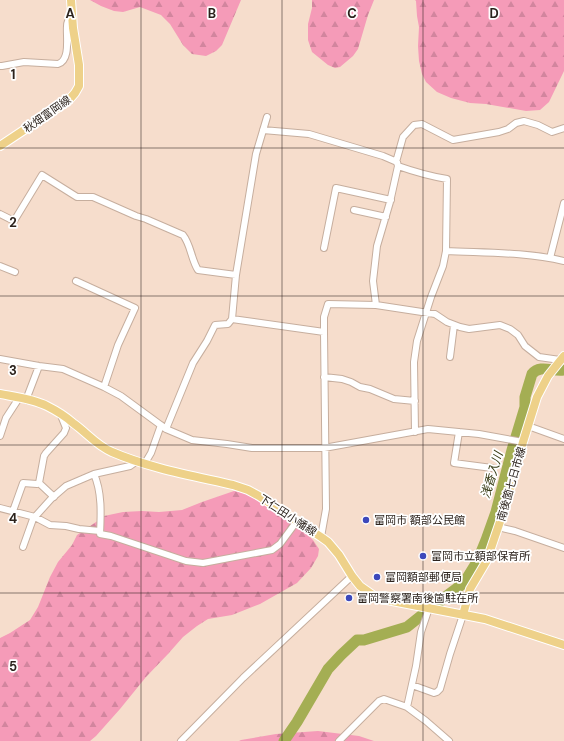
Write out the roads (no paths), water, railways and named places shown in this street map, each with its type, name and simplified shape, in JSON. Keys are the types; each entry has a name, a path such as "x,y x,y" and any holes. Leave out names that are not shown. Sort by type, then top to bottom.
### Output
{"main road":[{"name":"秋畑富岡線","path":"0,146 68,101 79,86 79,65 71,0"},
{"name":"南後箇七日市線","path":"463,615 470,589 486,562 506,504 517,441 528,426 537,397 543,384 560,360"},
{"name":"下仁田小幡線","path":"0,394 46,405 60,413 111,452 141,462 248,490 270,502 328,542 339,555 360,586 378,598 485,619 564,645"}],"street":[{"path":"0,66 24,62 62,63 67,50 68,21 72,14"},
{"path":"166,429 193,363 215,325 228,324 232,319 236,275 256,154 267,117"},
{"path":"376,306 374,281 377,246 391,200 403,137 414,125 422,124 453,140 499,132 508,129 516,123 524,121 538,125 552,132 564,128"},
{"path":"263,130 309,134 383,156 397,164 428,176 447,179 446,251 443,266 426,313 414,362 415,432"},
{"path":"0,214 14,221 42,176 77,197 93,197 136,216 146,218 183,235 187,239 194,264 198,270 236,275"},
{"path":"324,248 336,188 391,200"},
{"path":"550,258 564,202"},
{"path":"354,210 386,217"},
{"path":"446,251 500,253 550,258 564,261"},
{"path":"0,266 14,272"},
{"path":"76,281 135,308 118,345 104,387"},
{"path":"321,537 326,509 324,448 324,317 328,304 376,306 435,314 447,322 469,329 500,325 510,328 518,335 525,346 539,357 560,360"},
{"path":"232,319 324,332"},
{"path":"450,358 454,325"},
{"path":"0,359 64,369 121,396 166,429 192,440 252,448 324,448 428,429 517,441"},
{"path":"0,436 6,418 23,399 39,366"},
{"path":"324,377 342,379 394,399 415,401"},
{"path":"39,483 44,456 66,428 60,413"},
{"path":"23,548 33,520 54,496 66,486 94,474 141,462 152,453 161,425"},
{"path":"528,426 564,438"},
{"path":"459,432 454,463 492,468"},
{"path":"94,474 97,480 101,505 100,534 111,536 186,561 203,563 272,550 280,544 297,521"},
{"path":"13,512 23,483 39,483 54,496"},
{"path":"0,508 35,517 50,525 100,531"},
{"path":"498,527 515,531 564,548"},
{"path":"181,741 244,678 352,576"},
{"path":"407,707 416,666 421,632 429,608"},
{"path":"412,685 434,693 440,690 463,615"},
{"path":"339,741 380,701 384,699 407,707 449,741"}],"waterway":[{"name":"浅香入川","path":"440,601 464,583 477,562 486,540 496,512 525,407 525,397 532,374 539,369 564,370"},
{"name":"浅香入川","path":"284,741 328,669 357,640 364,640 407,627 422,615"}],"place":[{"name":"富岡市 額部公民館","path":"366,520"},
{"name":"富岡市立額部保育所","path":"423,556"},
{"name":"富岡額部郵便局","path":"377,577"},
{"name":"富岡警察署南後箇駐在所","path":"349,598"}]}
